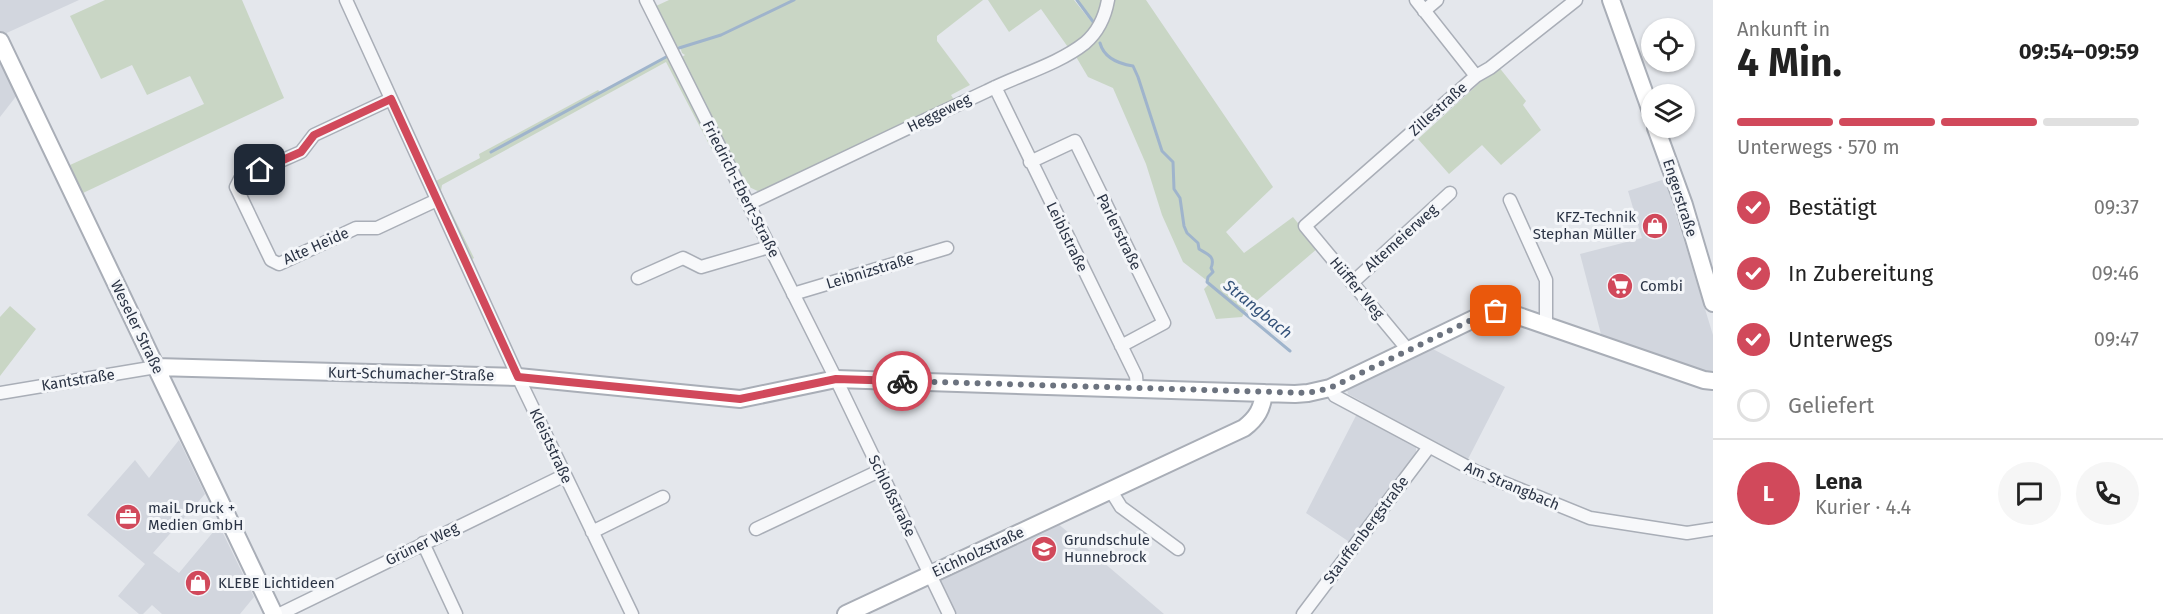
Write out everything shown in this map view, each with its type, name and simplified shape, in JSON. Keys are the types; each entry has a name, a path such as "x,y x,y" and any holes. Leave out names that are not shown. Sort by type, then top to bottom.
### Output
{"street":[{"name":"Kleiststraße","path":"346,0 518,377 632,614"},
{"name":"Friedrich-Ebert-Straße","path":"646,0 836,379"},
{"name":"Heggeweg","path":"748,204 1057,59 1085,43 1105,17 1108,0"},
{"path":"1416,0 1476,76"},
{"path":"1424,11 1437,0"},
{"name":"Zillestraße","path":"1305,226 1476,76 1490,68 1576,0"},
{"path":"1611,0 1641,84"},
{"name":"Weseler Straße","path":"0,41 274,614"},
{"name":"Leiblstraße","path":"995,87 1136,376 1137,388"},
{"name":"Alte Heide","path":"391,99 314,135 301,152 240,180 236,187 271,260 279,264 356,228 377,228 437,201"},
{"name":"Engerstraße","path":"1660,138 1684,205 1713,303"},
{"name":"Parlerstraße","path":"1030,162 1075,141 1164,323 1121,346"},
{"name":"Altemeierweg","path":"1352,283 1450,193"},
{"path":"1510,200 1546,280 1546,319 1542,325"},
{"name":"Hüffer Weg","path":"1305,226 1408,350"},
{"path":"638,278 683,258 701,267 769,247"},
{"name":"Leibnizstraße","path":"793,294 947,248"},
{"name":"Kurt-Schumacher-Straße","path":"156,368 518,377 740,399 836,379 1308,393 1330,388 1486,313 1496,311 1508,312 1704,380 1713,381"},
{"name":"Kantstraße","path":"0,393 156,368"},
{"name":"Schloßstraße","path":"836,379 949,614"},
{"name":"Am Strangbach","path":"1330,388 1335,396 1477,472 1590,518 1687,533 1713,529"},
{"name":"Eichholzstraße","path":"846,614 1244,428 1260,412 1264,393"},
{"name":"Stauffenbergstraße","path":"1304,614 1429,447"},
{"path":"756,529 879,471"},
{"name":"Grüner Weg","path":"280,614 565,475"},
{"path":"1111,491 1121,507 1178,549"},
{"path":"592,532 663,497"},
{"path":"423,543 456,614"}],"shaded area":[{"path":"0,0 79,0 0,36"},
{"path":"0,47 21,90 0,117"},
{"path":"1665,179 1713,335 1713,373 1704,375 1602,338 1580,254 1642,238 1628,191"},
{"path":"1431,348 1505,387 1467,461 1424,438 1416,447 1416,456 1351,543 1306,513 1363,402 1348,394 1347,389"},
{"path":"179,440 205,494 153,553 179,573 219,525 254,597 240,614 162,614 152,605 143,614 139,614 118,596 145,564 87,515 135,460 149,478"},
{"name":"Grundschule Hunnebrock","path":"1056,522 1164,614 954,614 938,578"}],"green space":[{"path":"105,0 242,0 284,98 83,193 70,165 204,104 190,76 147,95 132,65 101,79 70,16"},
{"path":"669,0 983,0 937,36 937,41 970,85 951,95 956,103 764,194 747,186 682,57 685,55 680,47 676,46 656,6"},
{"path":"988,0 1074,0 1094,25 1095,23 1077,0 1106,0 1099,23 1070,50 1041,9 1009,32"},
{"path":"1111,0 1146,0 1273,187 1226,232 1244,253 1293,217 1318,248 1246,310 1242,317 1216,319 1204,289 1210,283 1183,262 1162,215 1146,164 1113,88 1088,77 1075,55"},
{"path":"667,56 713,149 666,62 442,185 441,191 474,258 471,260 434,182 480,158 479,154"},
{"path":"1498,66 1526,101 1523,105 1541,130 1501,165 1482,145 1449,174 1418,139"},
{"path":"10,306 36,329 0,376 0,317"}],"waterway":[{"path":"679,48 721,35 794,0"},
{"name":"Strangbach","path":"1077,0 1094,23"},
{"name":"Strangbach","path":"1100,43 1109,56 1118,62 1133,66 1138,77 1162,151 1173,162 1174,189 1180,198 1184,226 1187,233 1198,243 1199,249 1212,258 1213,272 1207,282 1290,351"},
{"path":"491,152 666,57"}],"way so far":[{"path":"902,381 1308,393 1330,388 1486,313 1496,311"}],"place":[{"name":"KFZ-Technik Stephan Müller","path":"1655,226"},
{"name":"Combi","path":"1620,286"},
{"name":"maiL Druck + Medien GmbH","path":"128,517"},
{"name":"Grundschule Hunnebrock","path":"1044,549"},
{"name":"KLEBE Lichtideen","path":"198,583"}],"route":[{"path":"260,170 301,152 314,135 391,99 518,377 740,399 836,379 902,381"}]}
